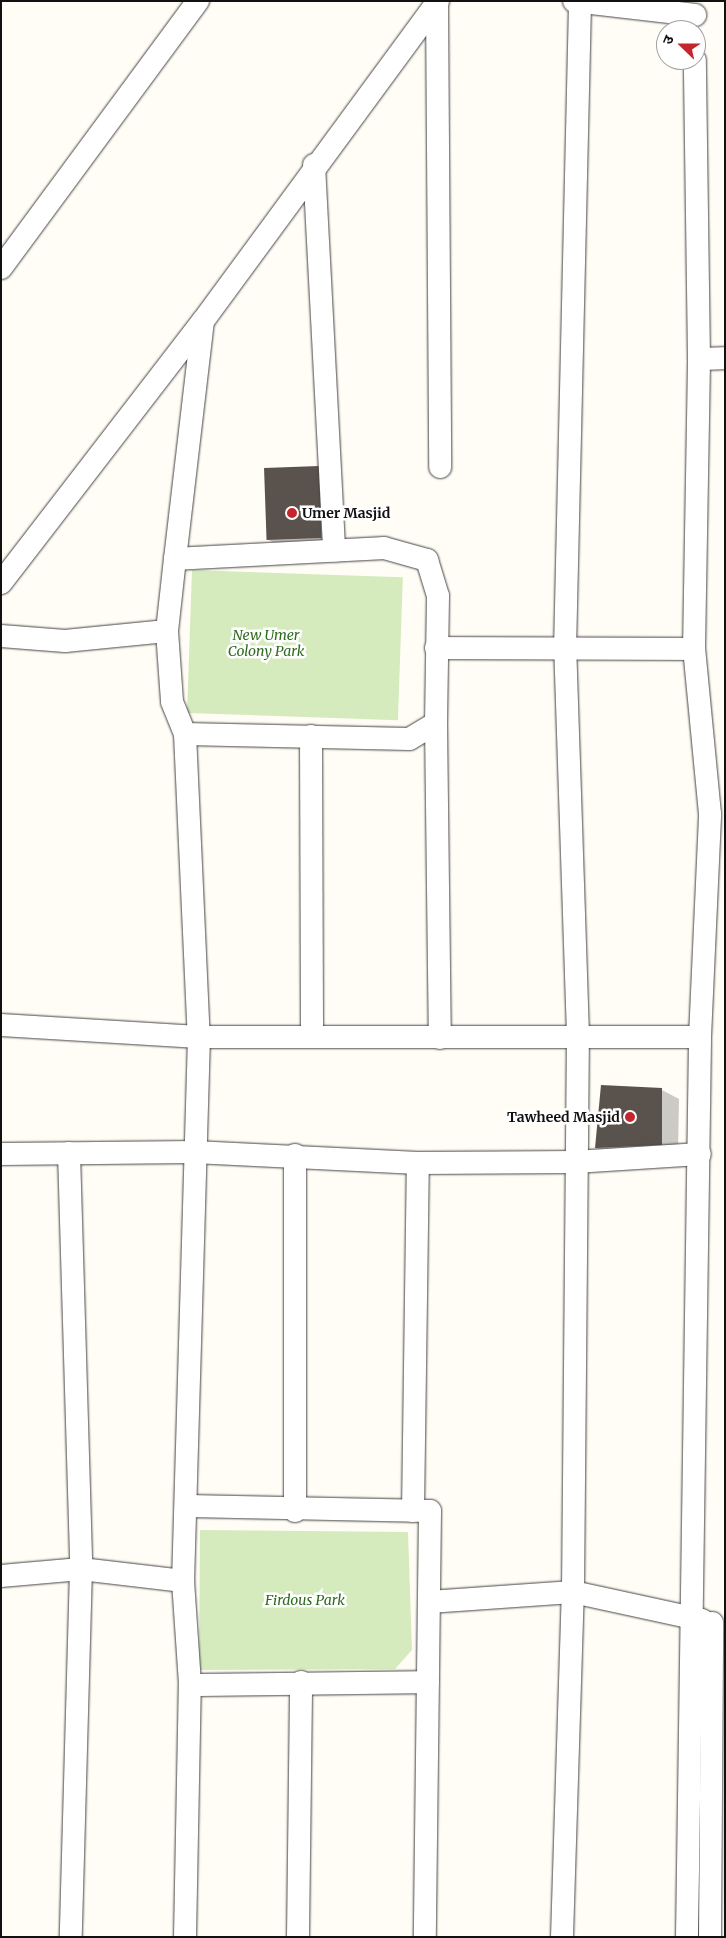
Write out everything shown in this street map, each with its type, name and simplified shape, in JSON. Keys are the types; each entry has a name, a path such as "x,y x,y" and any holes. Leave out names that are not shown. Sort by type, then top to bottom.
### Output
{"street":[{"path":"1,268 198,1"},
{"path":"1,583 203,322 314,165 437,2"},
{"path":"437,2 440,467"},
{"path":"562,1937 573,1592 575,1162 578,1035 565,650 577,2 695,15"},
{"path":"687,1937 690,1616 700,1154 700,1037 717,814 694,649 699,359 695,70"},
{"path":"314,165 334,550"},
{"path":"185,1937 190,1685 183,1581 187,1506 194,1152 199,1037 184,734 172,701 167,631 203,322"},
{"path":"699,359 725,358"},
{"path":"175,559 384,548 427,560 438,596 436,723 440,1038"},
{"path":"1,636 65,641 167,631"},
{"path":"436,648 694,649"},
{"path":"184,734 409,739 436,723"},
{"path":"311,736 312,1036"},
{"path":"1,1025 199,1037 440,1038 578,1035 700,1037"},
{"path":"1,1154 194,1152 296,1155 418,1163 575,1162 700,1154"},
{"path":"69,1153 81,1570 70,1937"},
{"path":"295,1510 296,1155"},
{"path":"414,1511 418,1163"},
{"path":"187,1506 295,1510 430,1511 425,1937"},
{"path":"1,1576 81,1570 183,1581"},
{"path":"429,1602 573,1592 690,1616 718,1624 717,1899 710,1937"},
{"path":"190,1685 301,1682 428,1682"},
{"path":"298,1937 301,1682"}],"green space":[{"name":"New Umer Colony Park","path":"192,570 403,577 398,720 187,713"},
{"name":"Firdous Park","path":"200,1530 408,1532 412,1650 395,1669 199,1670"}],"building":[{"path":"319,466 322,538 267,540 264,468"},
{"name":"Tawheed Masjid","path":"601,1085 662,1088 662,1145 595,1148"}],"place":[{"name":"Umer Masjid","path":"292,513"},
{"name":"Tawheed Masjid","path":"630,1117"}]}
